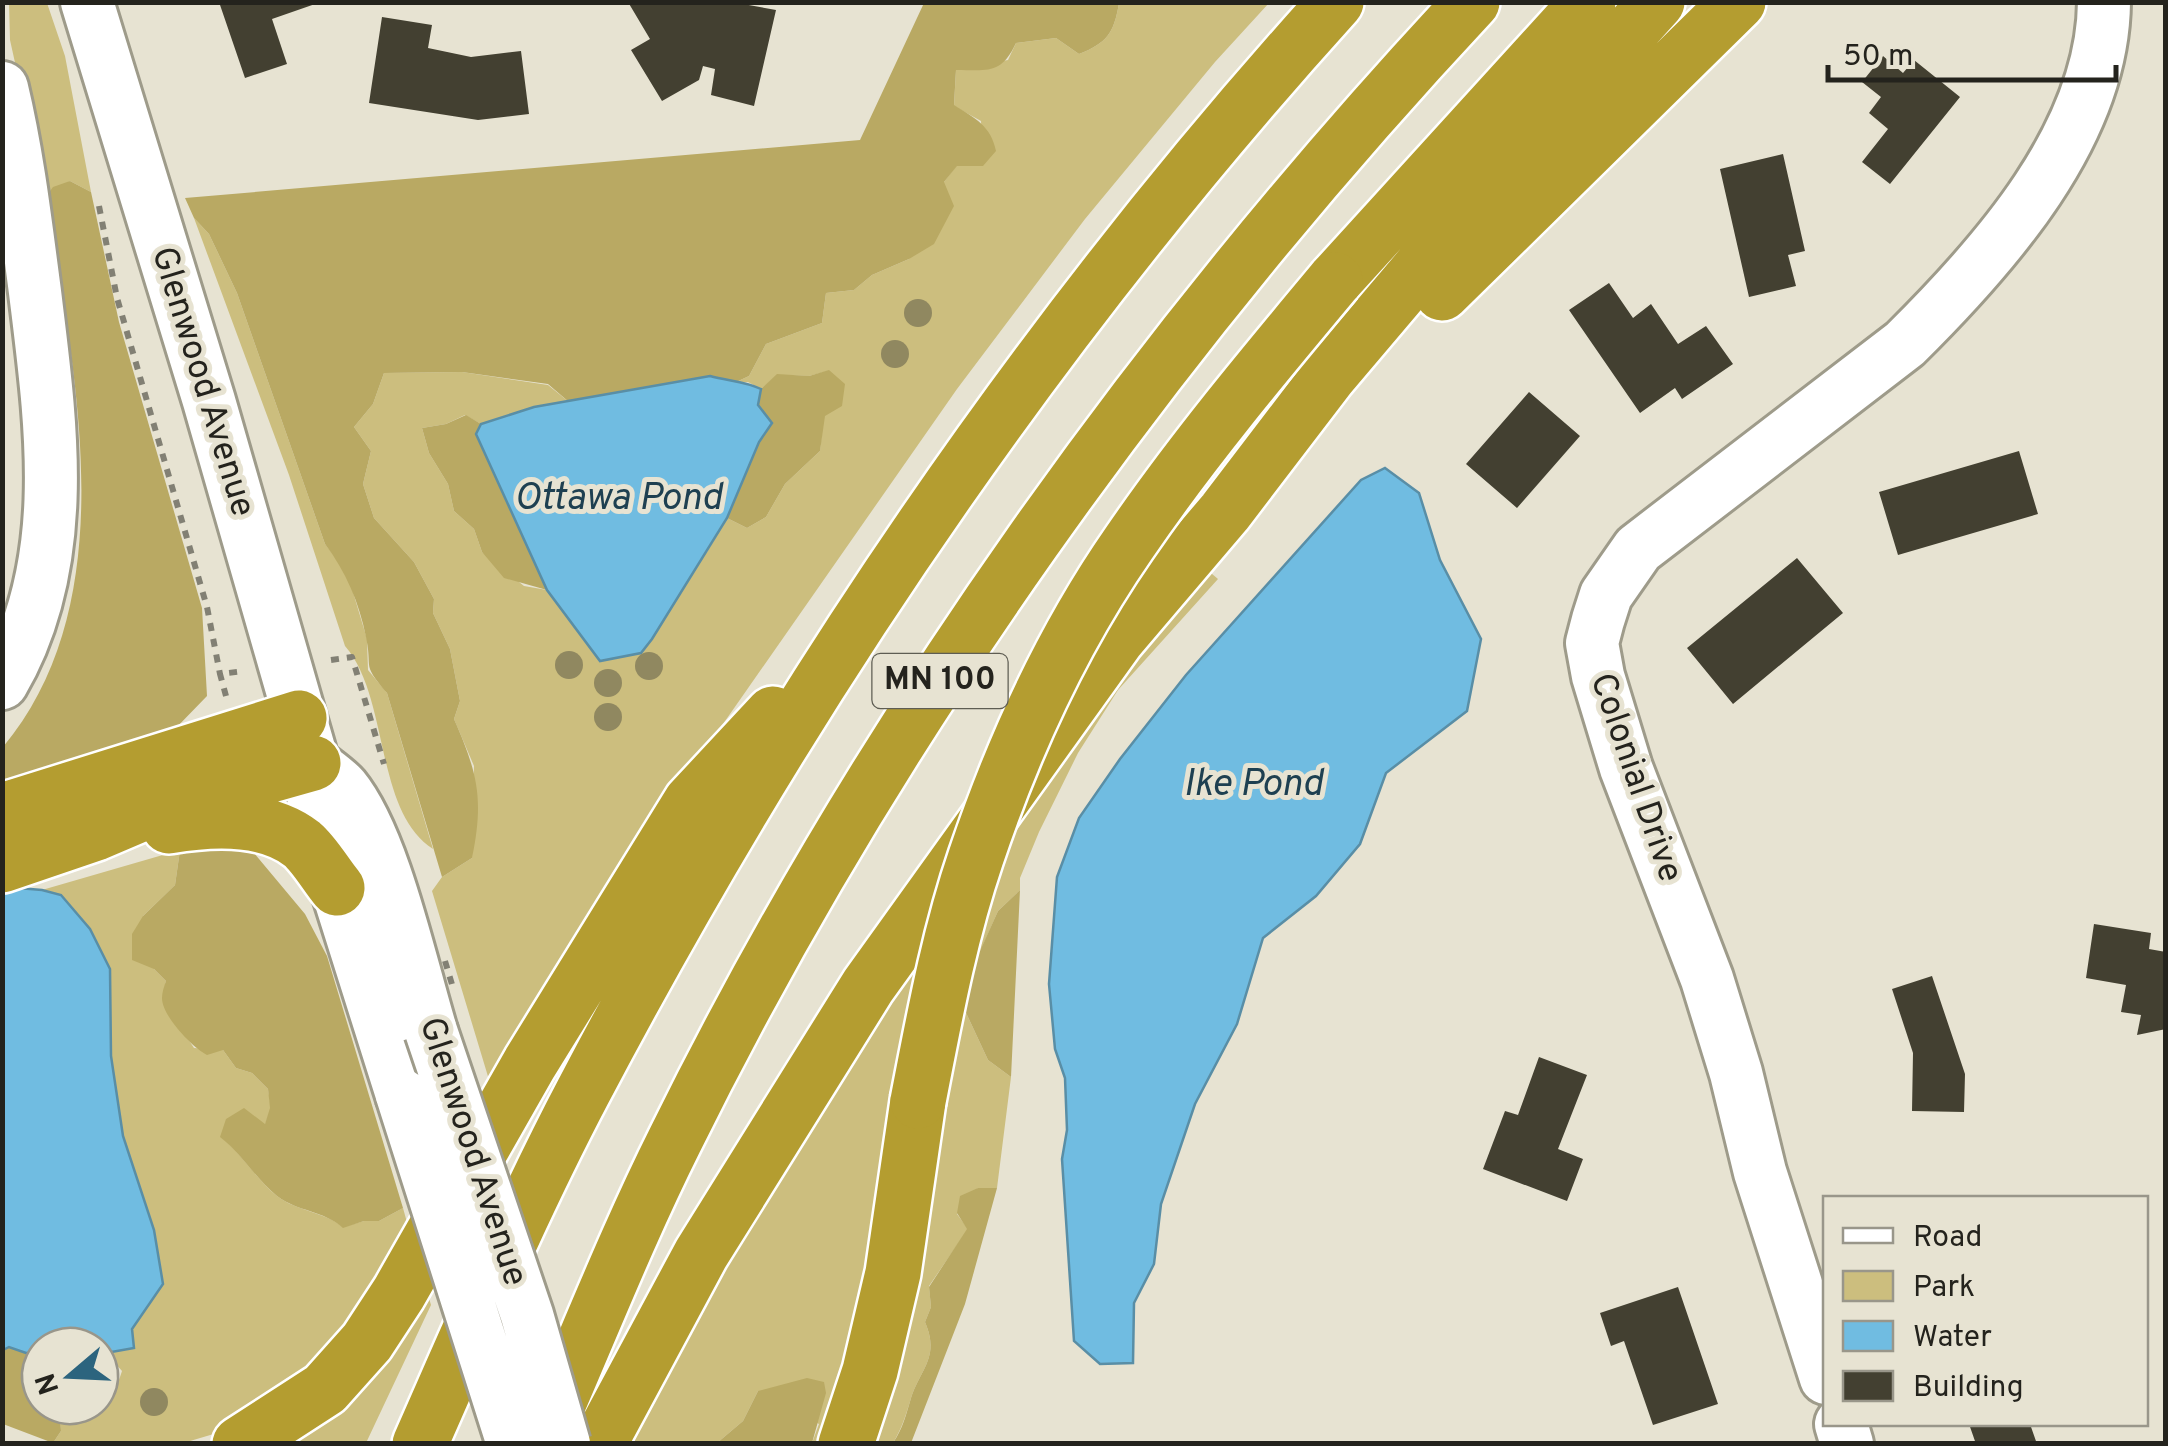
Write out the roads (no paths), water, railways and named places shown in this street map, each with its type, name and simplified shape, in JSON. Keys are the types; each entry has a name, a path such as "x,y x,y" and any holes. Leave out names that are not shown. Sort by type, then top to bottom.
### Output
{"highway":[{"name":"MN 100","path":"420,1444 581,1096 686,902 854,628 1072,317 1336,2"},
{"name":"MN 100","path":"540,1444 674,1141 824,865 947,669 1086,470 1186,338 1398,83 1472,2"},
{"path":"846,1444 870,1371 893,1272 918,1101 954,930 975,857 1020,740 1051,677 1127,546 1257,373 1335,280 1588,2"},
{"path":"599,1444 701,1254 868,986 1117,639 1225,512 1328,377 1478,200 1657,2"},
{"path":"1225,512 1346,394 1464,270 1738,2"},
{"path":"240,1444 325,1390 367,1342 399,1294 530,1063 692,802 854,628"},
{"path":"2,865 157,807 230,785 306,740"},
{"path":"2,811 230,785"},
{"path":"230,785 276,832 302,844 337,888"}],"street":[{"name":"Glenwood Avenue","path":"87,2 214,419 306,740 320,835 512,1444"},
{"name":"Colonial Drive","path":"1823,1369 1760,1172 1736,1073 1707,979 1626,768 1592,643 1606,595 1638,549 1905,344 2014,222 2079,116 2093,80 2104,32 2104,2"},
{"path":"2,88 22,181 49,394 52,487 49,537 28,631 2,683"},
{"name":"Glenwood Avenue","path":"306,740 343,788 384,874 431,1031 527,1315 564,1444"}],"water":[{"name":"Ottawa Pond","path":"710,376 761,389 758,405 772,423 759,442 727,518 652,639 641,653 600,661 547,590 476,434 481,424 534,407"},
{"name":"Ike Pond","path":"1385,468 1419,493 1440,560 1481,639 1467,711 1386,773 1360,844 1316,896 1263,938 1237,1024 1195,1104 1161,1204 1154,1264 1134,1303 1133,1363 1100,1364 1074,1341 1062,1159 1067,1130 1065,1078 1055,1049 1049,984 1057,877 1079,818 1186,675 1361,480"},
{"path":"2,889 42,890 61,895 90,929 110,969 111,1056 123,1136 154,1230 163,1284 132,1329 134,1348 120,1350 120,1326 20,1326 20,1351 9,1347 3,1350"}]}
